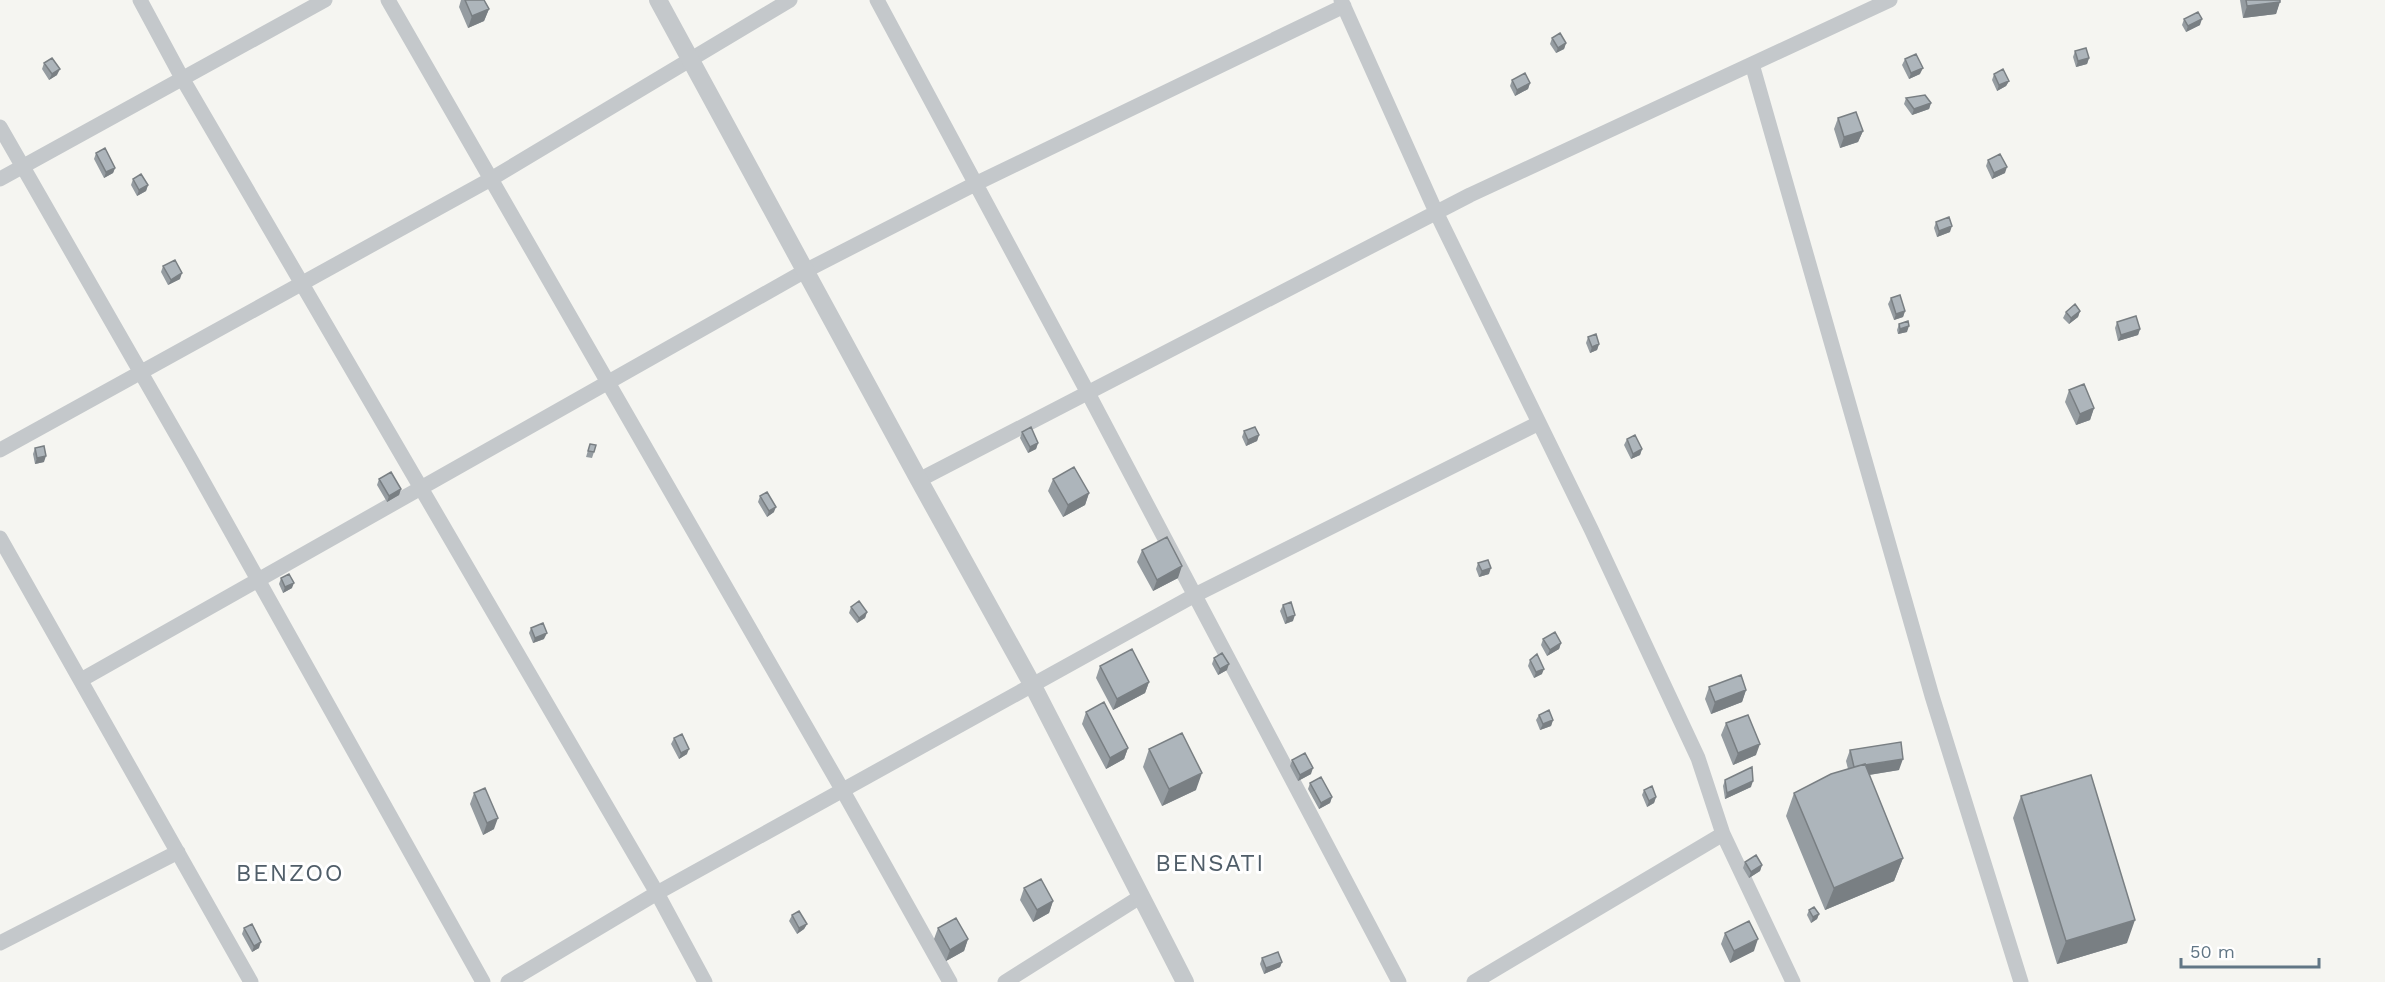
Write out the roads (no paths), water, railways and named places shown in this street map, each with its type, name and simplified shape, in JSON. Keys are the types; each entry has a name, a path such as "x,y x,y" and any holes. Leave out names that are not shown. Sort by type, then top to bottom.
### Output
{"street":[{"path":"140,0 183,78 657,893 705,982"},
{"path":"0,179 325,0"},
{"path":"388,0 843,791 950,982"},
{"path":"658,0 918,480 1032,684 1185,982"},
{"path":"0,450 491,179 790,0"},
{"path":"877,0 1088,393 1399,982"},
{"path":"918,480 1436,212 1890,0"},
{"path":"81,681 257,579 609,384 805,271 975,184 1342,3 1436,212 1698,758 1723,834 1793,982"},
{"path":"1752,64 1932,696 2021,982"},
{"path":"0,127 141,372 483,982"},
{"path":"508,982 657,893 1195,595 1539,423"},
{"path":"0,538 6,561 81,681 251,982"},
{"path":"1474,982 1723,834"},
{"path":"0,943 178,852"},
{"path":"1005,982 1140,897"}],"district":[{"name":"BENSATI","path":"1210,863"},
{"name":"BENZOO","path":"290,873"}]}
